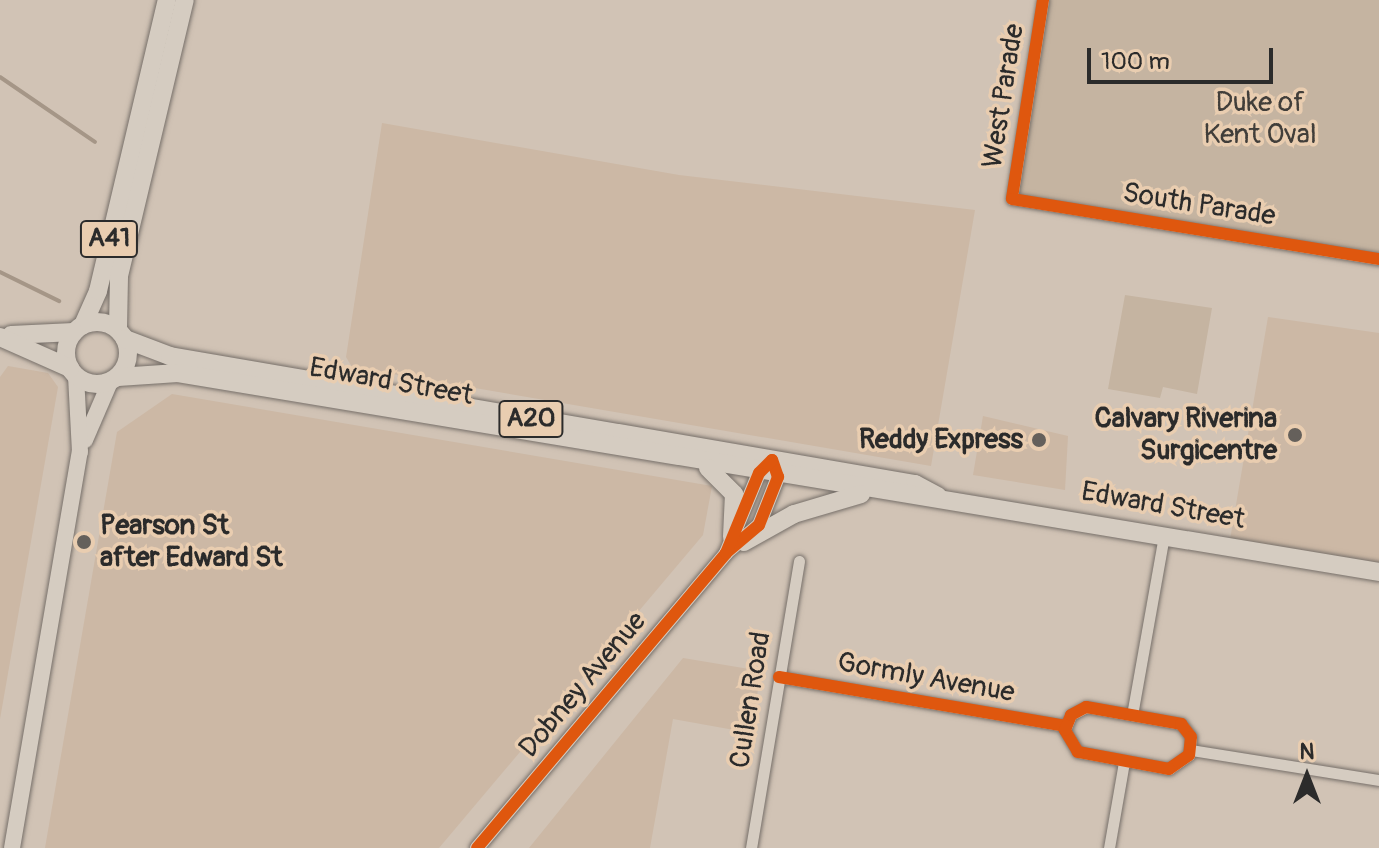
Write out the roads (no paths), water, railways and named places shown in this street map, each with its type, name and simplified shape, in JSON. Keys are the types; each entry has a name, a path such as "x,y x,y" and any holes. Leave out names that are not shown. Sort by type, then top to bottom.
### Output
{"highway":[{"name":"A41","path":"73,372 67,348 98,291 167,0"},
{"name":"A41","path":"114,379 127,358 122,334 122,261 185,0"},
{"name":"A20","path":"0,336 79,328 122,334"},
{"name":"Edward Street","path":"122,334 170,356 871,492 938,496 1379,572"},
{"name":"A20","path":"0,336 73,372 114,379"},
{"name":"Edward Street","path":"114,379 178,373 694,463 915,484 938,496"},
{"path":"694,463 722,478 734,494 734,544 794,514 871,492"}],"main road":[{"path":"12,848 80,452 73,372"},
{"path":"80,452 114,379"}],"street":[{"name":"West Parade","path":"1012,199 1043,0"},
{"name":"South Parade","path":"1012,199 1379,259"},
{"name":"Dobney Avenue","path":"477,848 734,544 769,470"},
{"path":"1132,715 1164,535"},
{"name":"Cullen Road","path":"751,848 799,561"},
{"name":"Gormly Avenue","path":"779,677 1066,726"},
{"path":"1191,750 1181,724 1086,707 1066,726 1078,752 1124,762 1169,769 1191,750 1379,780"},
{"path":"1109,848 1124,762"}],"waterway":[{"path":"0,77 95,142"},
{"path":"0,272 59,301"}],"place":[{"name":"Calvary Riverina Surgicentre","path":"1295,435"},
{"name":"Reddy Express","path":"1039,440"},
{"name":"Pearson St after Edward St","path":"84,542"}],"park label":[{"name":"Duke of Kent Oval","path":"1260,119"}]}
